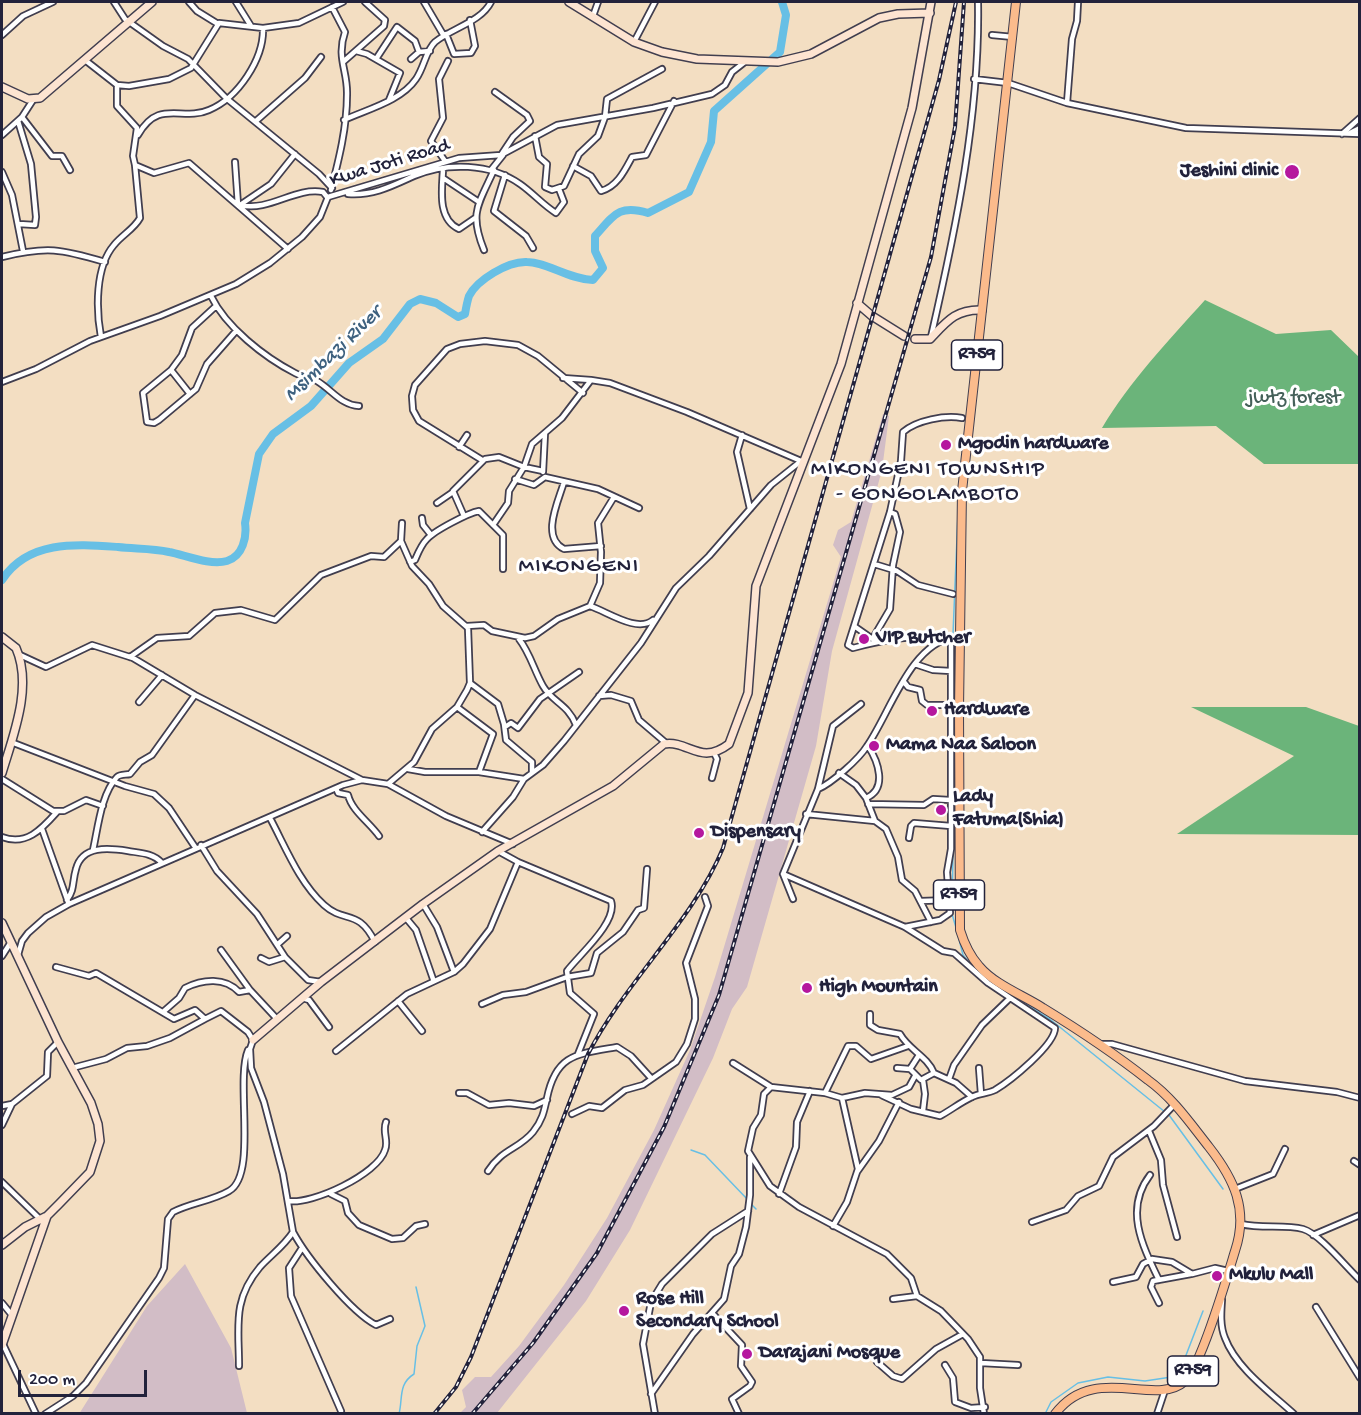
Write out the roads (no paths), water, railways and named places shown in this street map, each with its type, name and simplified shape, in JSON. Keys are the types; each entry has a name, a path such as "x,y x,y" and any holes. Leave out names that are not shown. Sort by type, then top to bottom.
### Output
{"main road":[{"name":"R759","path":"1016,2 962,491 955,637 959,919 970,962 1099,1044 1149,1080 1174,1105 1232,1178 1240,1204 1241,1224 1228,1271 1192,1371 1177,1387 1165,1390 1089,1390 1069,1399 1055,1413"}],"street":[{"path":"2,35 4,29 29,12 39,10 52,2"},
{"path":"114,2 125,19 130,20 163,46 194,65 226,98 295,154 332,188"},
{"path":"2,135 20,119 33,100 48,93 152,2"},
{"path":"189,2 197,11 218,24 263,28 299,23 343,2"},
{"path":"236,2 251,26"},
{"path":"343,62 385,23 365,2"},
{"path":"424,2 454,54 471,53 475,46 470,20"},
{"path":"344,120 404,92 415,81 433,44 488,7 491,2"},
{"path":"569,2 634,42 684,57 778,62 811,54 879,18 898,14 930,13"},
{"path":"593,16 598,2"},
{"path":"634,42 655,2"},
{"path":"599,696 611,695 631,701 637,718 666,743 697,753 714,753 729,744 746,703 754,644 753,608 756,586 842,364 912,108 931,2"},
{"path":"930,339 964,171 974,79 978,2"},
{"path":"1067,103 1072,39 1077,21 1078,2"},
{"path":"238,205 262,207 297,194 312,192 323,192 328,197 341,158 347,93 341,46 345,32 332,7"},
{"path":"85,60 117,85 129,86 169,79 194,65 218,24"},
{"path":"376,59 397,27 413,39 419,51"},
{"path":"136,139 143,127 165,112 207,111 226,98 249,73 256,60 262,41 263,28"},
{"path":"992,35 1013,37"},
{"path":"356,51 400,73 389,100"},
{"path":"411,59 419,51 430,51"},
{"path":"256,121 305,78 321,57"},
{"path":"445,161 431,141 443,118 439,79 448,61"},
{"name":"Kwa Joti Road","path":"2,382 36,369 101,337 211,296 243,280 288,249 312,228 322,213 328,197 445,161 503,154 557,125 653,108 674,101 712,94 721,89 732,72 748,61"},
{"path":"535,136 539,157 547,164 545,187 559,189 564,186 585,147 598,136 605,117 605,103 609,96 662,69"},
{"path":"974,79 1008,83 1067,103 1186,128 1359,134"},
{"path":"101,337 99,286 105,262 114,245 140,218 133,156 136,139 135,124 117,105 117,85"},
{"path":"2,87 33,100"},
{"path":"484,250 476,229 475,218 479,202 492,170 513,137 530,121 527,115 495,92"},
{"path":"573,166 591,176 601,191 609,188 621,176 632,157 646,155 674,101"},
{"path":"1345,134 1359,118"},
{"path":"20,119 52,156 62,156 70,170"},
{"path":"20,119 31,164 36,222 33,225 20,224"},
{"path":"1345,134 1359,128"},
{"path":"238,205 271,184 295,154"},
{"path":"235,162 238,205"},
{"path":"135,165 154,173 189,163 288,249"},
{"path":"345,193 384,190 422,173 464,166 492,170 505,175 556,213 564,202 559,189"},
{"path":"443,170 443,208 452,224 462,228 475,218"},
{"path":"2,172 12,195 20,224 23,251"},
{"path":"505,175 494,211 526,236 533,248"},
{"path":"443,178 479,202"},
{"path":"2,257 23,251 60,249 105,262"},
{"path":"211,296 236,331 291,371 319,382 350,406 359,406"},
{"path":"857,303 890,329 904,336"},
{"path":"216,306 192,328 182,355 171,370 143,393 147,422 154,423 159,420 199,385 208,362 236,331"},
{"path":"915,339 930,339 950,317 971,310 982,310"},
{"path":"483,460 459,447 431,426 419,421 414,415 412,396 420,376 451,346 485,341 514,343 530,350 583,393"},
{"path":"171,370 190,394"},
{"path":"563,378 591,380 630,390 804,460"},
{"path":"493,525 508,503 508,491 524,467 532,444 583,393 591,380"},
{"path":"905,927 932,922 948,916 950,900 947,872 951,855 951,671 955,637 914,636 874,640 848,647 890,512 901,461 903,432 910,427 951,416 962,418"},
{"path":"515,479 534,485 542,478 545,433"},
{"path":"459,447 467,435"},
{"path":"742,435 737,452 750,509"},
{"path":"437,503 453,492 483,460 499,457 524,467 543,471"},
{"path":"482,832 513,797 524,780 543,765 576,725 641,643 676,588 704,562 771,484 804,460"},
{"path":"542,478 598,489 639,508"},
{"path":"564,482 552,523 556,540 564,549 601,546"},
{"path":"453,492 464,516"},
{"path":"590,606 600,583 601,546 598,523 614,497"},
{"path":"410,562 415,560 422,544 431,535 464,516 479,511 502,535 502,569"},
{"path":"874,640 890,609 893,569 900,528 897,517 890,512"},
{"path":"422,518 423,525 431,535"},
{"path":"402,523 401,541 410,562 429,584 443,606 467,626 484,625 492,632 519,639 534,636 558,619 590,606 640,626 657,616"},
{"path":"130,657 157,638 189,636 215,613 241,610 275,620 321,575 370,556 384,557 401,541"},
{"path":"874,564 893,569 918,585 953,594"},
{"path":"388,784 418,758 432,729 457,707 470,683 467,626"},
{"path":"854,626 874,640"},
{"path":"2,637 16,648 20,656 21,699 2,773"},
{"path":"818,789 868,746 915,664 921,656 945,638"},
{"path":"519,639 550,694 570,712 576,725"},
{"path":"20,656 46,667 92,645 130,657 195,695 362,780 388,784 482,832 513,844"},
{"path":"915,664 933,670 951,671"},
{"path":"505,727 511,723 518,728 536,704 579,672"},
{"path":"139,702 162,675"},
{"path":"904,682 908,687 920,690 922,701 927,705 951,705"},
{"path":"470,683 498,704 505,727 506,740 531,762 532,773"},
{"path":"68,902 74,890 76,867 93,850 103,806 114,782 119,776 134,772 140,762 152,755 195,695"},
{"path":"793,899 783,874 818,789 833,726 861,704"},
{"path":"457,707 493,735 486,747 478,772"},
{"path":"11,742 114,782 158,796 217,870 257,914 285,957 308,980 321,982"},
{"path":"45,1413 73,1396 86,1383 159,1278 164,1268 168,1219 173,1212 229,1191 238,1183 242,1161 244,1062 252,1042 321,982 423,904 498,851 613,786 666,743"},
{"path":"867,801 874,793 879,774 876,761 868,746"},
{"path":"712,778 717,759 714,753"},
{"path":"408,769 425,772 478,772 524,780"},
{"path":"839,773 856,785 867,801 876,821"},
{"path":"2,779 57,812"},
{"path":"18,955 22,941 28,933 68,902 336,788 362,780"},
{"path":"336,788 338,793 348,795 352,807 365,818 379,836"},
{"path":"867,801 927,805 933,799 950,800"},
{"path":"2,837 15,842 42,829 57,812 86,800 103,806"},
{"path":"807,814 876,821 884,826 889,834 902,880 913,889 932,922"},
{"path":"270,818 308,887 333,911 363,922 375,942"},
{"path":"909,837 910,826 914,823 951,826"},
{"path":"42,829 68,902"},
{"path":"93,850 108,847 154,856 162,863"},
{"path":"498,851 518,862 611,901 612,910 599,934 568,969 567,977 572,996 594,1014 578,1054"},
{"path":"336,1051 398,1001 433,980 454,972 486,937 518,862"},
{"path":"482,1004 502,995 526,992 567,977 591,973 597,953 623,932 638,910 644,908 647,869"},
{"path":"783,874 905,927 943,951 954,953 970,962 1010,998 1048,1021 1056,1031 1041,1050 1011,1078 994,1090 972,1097 940,1116 911,1109 880,1095"},
{"path":"572,1114 589,1106 602,1108 625,1090 641,1086 676,1062 690,1037 695,1019 695,999 686,963 708,906 705,897"},
{"path":"921,901 950,900"},
{"path":"423,904 436,927 454,972"},
{"path":"406,918 416,930 433,980"},
{"path":"2,923 95,1114 100,1141 90,1172 44,1217 2,1245"},
{"path":"278,944 287,936"},
{"path":"2,956 11,942"},
{"path":"221,950 250,990 277,1019"},
{"path":"261,958 269,962 285,957"},
{"path":"56,967 89,976 96,973 174,1019 195,1010 205,1019"},
{"path":"163,1012 179,998 185,988 206,981 233,985 239,992 250,990"},
{"path":"302,998 309,1000 329,1027"},
{"path":"949,1079 954,1065 982,1024 1010,998"},
{"path":"398,1001 422,1031"},
{"path":"72,1068 106,1059 126,1048 147,1046 170,1038 221,1011 248,1032 252,1042 251,1068 264,1102 288,1201 293,1232 302,1248 363,1317 376,1325 390,1319"},
{"path":"870,1014 870,1025 878,1030 897,1032 908,1046 929,1062 934,1073 949,1079 972,1097"},
{"path":"2,1125 12,1104 47,1076 48,1052 58,1042"},
{"path":"1099,1044 1112,1044 1245,1081 1337,1092 1359,1098"},
{"path":"825,1093 848,1046 855,1046 871,1059 908,1046"},
{"path":"488,1171 499,1155 522,1142 535,1131 545,1113 559,1065 578,1054 617,1047 631,1056 651,1078"},
{"path":"910,1069 919,1055"},
{"path":"733,1063 771,1088 825,1093 842,1098 862,1094 897,1094 911,1084 915,1076"},
{"path":"897,1068 910,1069"},
{"path":"979,1068 981,1094"},
{"path":"910,1069 915,1076 923,1080"},
{"path":"923,1080 934,1073"},
{"path":"923,1080 926,1094 923,1111"},
{"path":"771,1088 764,1094 760,1115 751,1134 748,1151 750,1157 766,1181 779,1194 896,1261 911,1278 917,1296 940,1311 978,1351 981,1363 980,1392 985,1410 955,1402 953,1378 945,1365"},
{"path":"779,1194 796,1147 797,1122 810,1091"},
{"path":"459,1093 467,1093 489,1105 509,1103 534,1106 547,1100"},
{"path":"833,1226 847,1202 858,1164 842,1098"},
{"path":"857,1172 879,1141 899,1102"},
{"path":"2,1106 12,1104"},
{"path":"1032,1222 1066,1210 1078,1196 1100,1185 1113,1157 1149,1131 1174,1105"},
{"path":"288,1201 304,1202 339,1189 370,1169 382,1156 386,1146 384,1130 386,1122"},
{"path":"1149,1131 1161,1160 1163,1185 1177,1237"},
{"path":"1235,1189 1273,1173 1285,1149"},
{"path":"651,1394 693,1334 724,1299 731,1266 743,1241 748,1211 750,1157"},
{"path":"1354,1161 1359,1165"},
{"path":"1150,1175 1137,1196 1138,1228 1159,1280"},
{"path":"2,1182 44,1217"},
{"path":"328,1193 343,1198 347,1204 348,1213 359,1226 392,1239 403,1238 416,1226 425,1224"},
{"path":"654,1413 643,1344 649,1308 656,1291 712,1234 748,1211"},
{"path":"1313,1234 1359,1215"},
{"path":"36,1413 2,1343 44,1217"},
{"path":"1241,1224 1263,1228 1303,1229 1313,1234 1359,1280"},
{"path":"239,1366 237,1328 240,1304 260,1267 293,1232"},
{"path":"302,1248 289,1268 291,1296 341,1411"},
{"path":"1113,1282 1136,1277 1143,1264 1149,1260 1172,1262 1192,1274"},
{"path":"1159,1304 1151,1287 1153,1281 1183,1278 1215,1268 1228,1271"},
{"path":"1222,1289 1222,1325 1229,1347 1255,1377 1294,1413"},
{"path":"893,1299 917,1296"},
{"path":"2,1303 11,1314"},
{"path":"1316,1307 1359,1378"},
{"path":"713,1314 742,1345 741,1366 752,1382 732,1399 739,1413"},
{"path":"878,1362 893,1376 902,1379 936,1349 963,1334"},
{"path":"981,1363 1018,1365"},
{"path":"1157,1413 1165,1390"},
{"path":"968,1413 971,1408"}],"waterway":[{"name":"Msimbazi River","path":"2,580 25,558 54,547 86,545 156,550 213,562 232,559 243,545 245,523 259,454 273,434 311,406 349,363 383,339 410,304 420,299 436,303 458,317 465,314 469,296 479,284 502,268 519,263 535,263 575,277 593,280 603,268 595,251 595,236 612,217 630,210 648,213 689,192 711,142 714,111 780,52 786,15 782,2"},
{"path":"953,634 958,513"},
{"path":"953,849 952,914 957,931"},
{"path":"958,935 963,955 974,968"},
{"path":"1001,989 1051,1020 1165,1112"},
{"path":"1169,1115 1223,1189"},
{"path":"691,1150 705,1155 748,1200"},
{"path":"751,1204 756,1209"},
{"path":"399,1414 403,1387 414,1374 417,1346 425,1326 416,1287"},
{"path":"1045,1414 1051,1402 1078,1383 1108,1377 1145,1381 1178,1376 1203,1311"}],"railway":[{"path":"434,1414 456,1387 471,1357 588,1054 620,1002 694,901 723,848 939,80 956,2"},
{"path":"472,1414 533,1343 597,1253 664,1127 719,995 931,257 955,127 964,2"}],"place":[{"name":"Jeshini clinic","path":"1292,172"},
{"name":"Mgodin hardware","path":"946,445"},
{"name":"VIP Butcher","path":"864,639"},
{"name":"Hardware","path":"932,711"},
{"name":"Mama Naa Saloon","path":"874,746"},
{"name":"Lady Fatuma(Shia)","path":"941,810"},
{"name":"Dispensary","path":"699,833"},
{"name":"High Mountain","path":"807,988"},
{"name":"Mkulu Mall","path":"1217,1276"},
{"name":"Rose Hill Secondary School","path":"624,1311"},
{"name":"Darajani Mosque","path":"747,1354"}],"district":[{"name":"MIKONGENI TOWNSHIP - GONGOLAMBOTO","path":"928,484"},
{"name":"MIKONGENI","path":"579,568"}],"park label":[{"name":"jwtz forest","path":"1294,399"}]}
